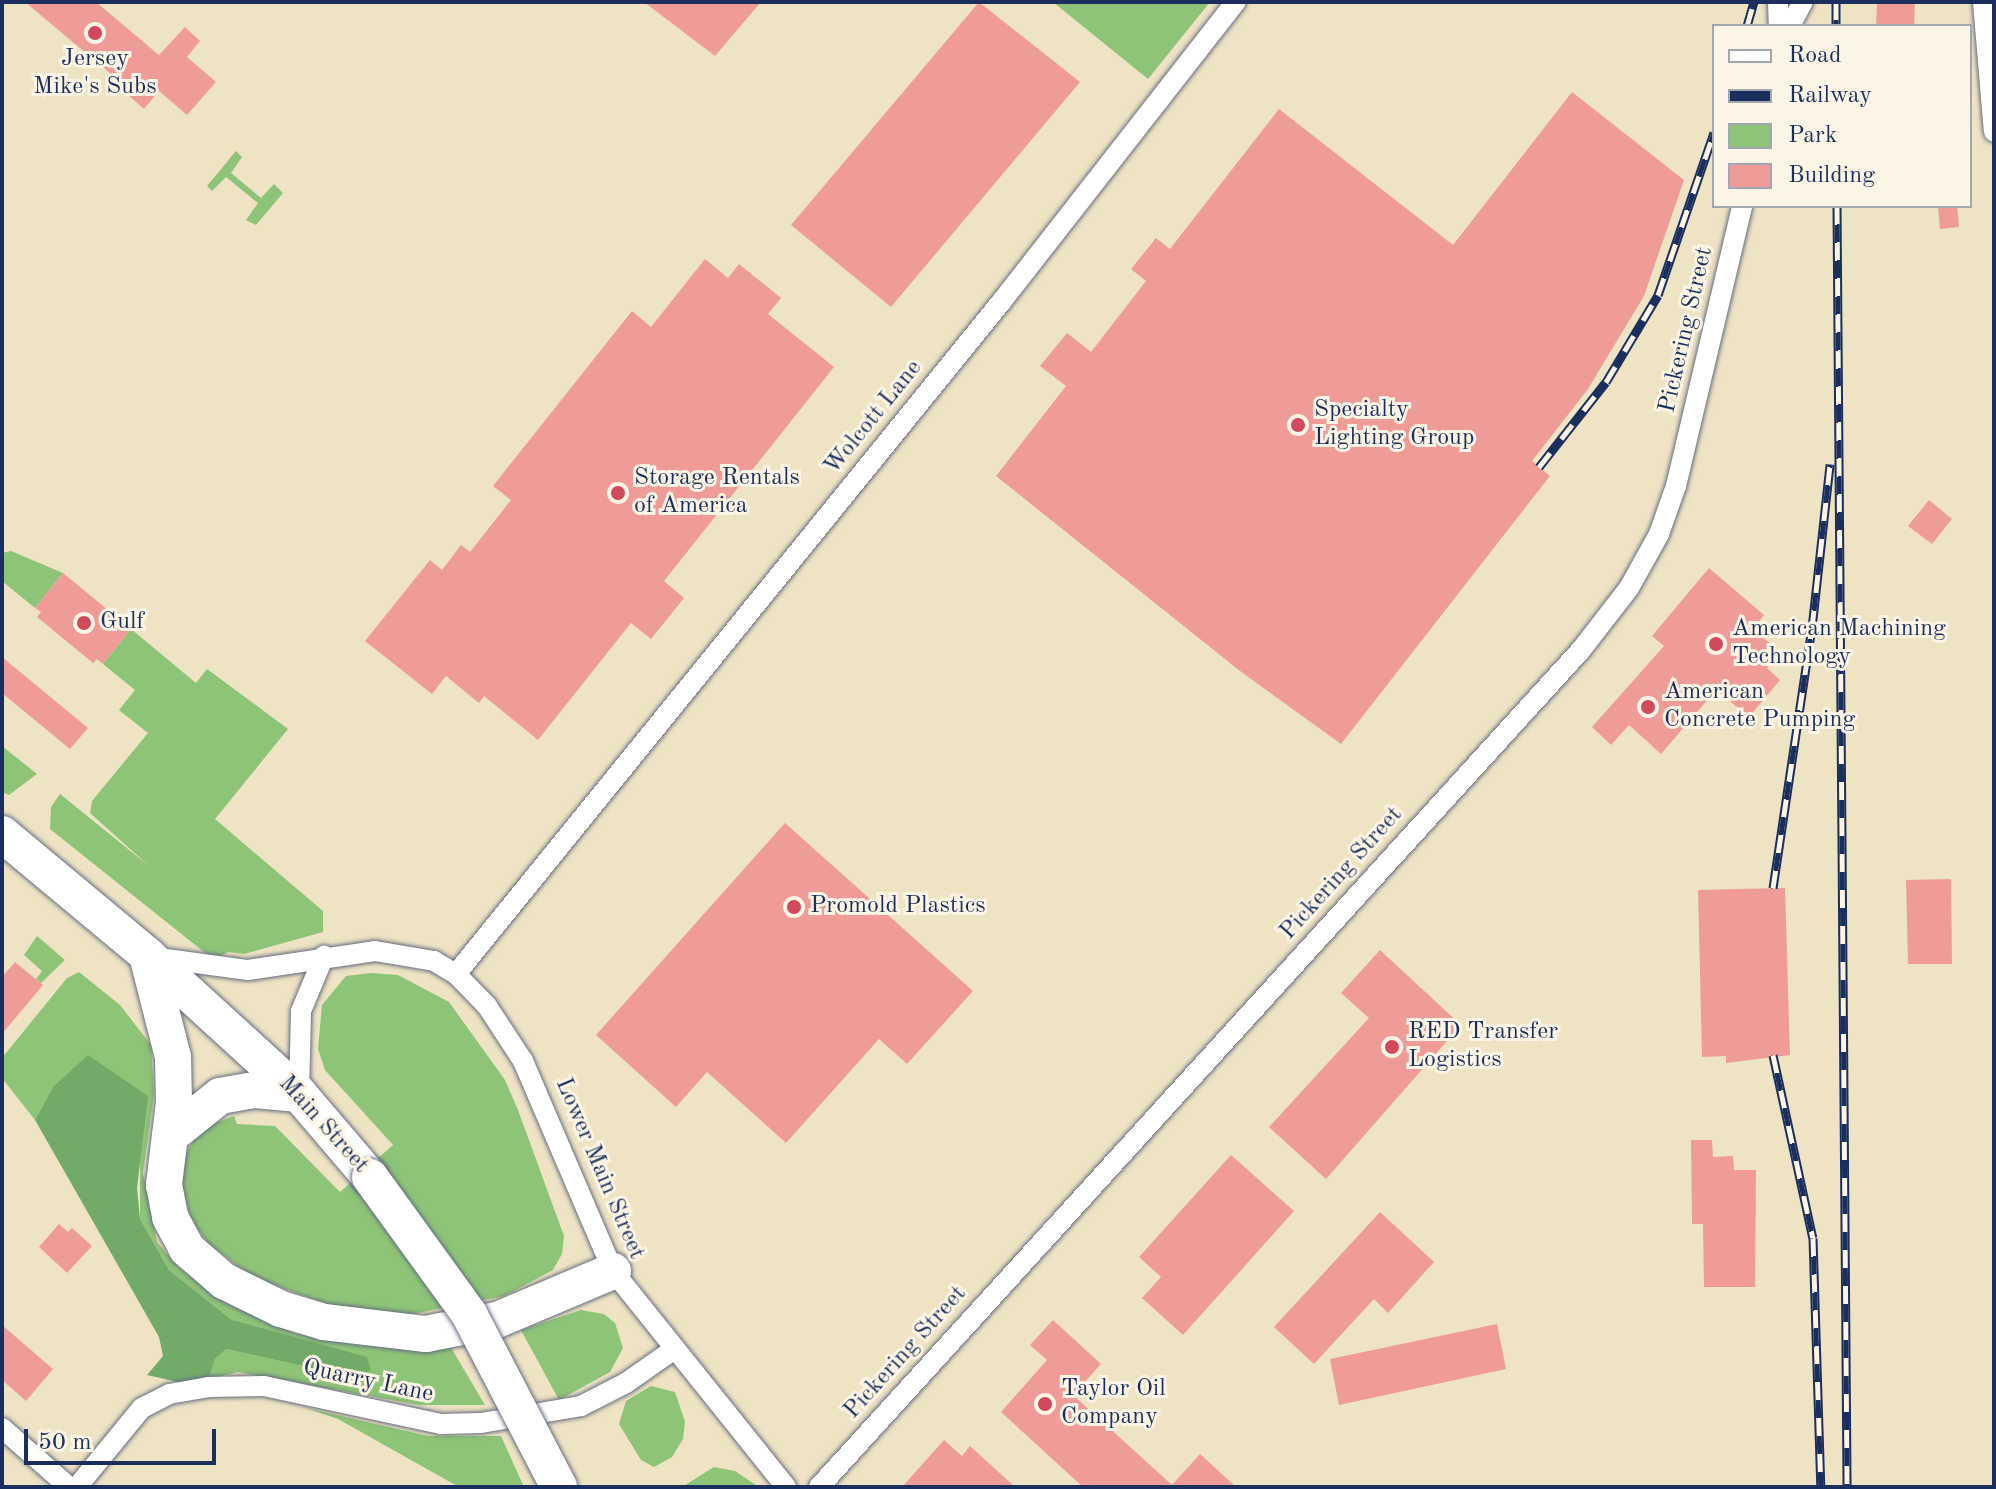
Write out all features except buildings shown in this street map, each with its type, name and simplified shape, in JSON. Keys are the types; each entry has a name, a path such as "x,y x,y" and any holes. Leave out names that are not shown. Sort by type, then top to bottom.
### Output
{"highway":[{"name":"Main Street","path":"2,834 147,955 299,1094 370,1177 469,1314 559,1487"},
{"path":"147,955 173,1057 170,1136 164,1185 172,1226 181,1243 224,1281 302,1316 362,1330 451,1333 545,1303 613,1271"},
{"path":"170,1136 220,1096 255,1090 299,1094"}],"street":[{"name":"Wolcott Lane","path":"456,974 1002,301 1236,2"},
{"path":"1778,2 1779,24"},
{"path":"1791,24 1803,2"},
{"path":"1983,2 1994,132"},
{"name":"Pickering Street","path":"819,1487 1581,650 1629,588 1659,534 1676,486 1742,208"},
{"name":"Lower Main Street","path":"147,955 226,970 275,967 351,951 406,955 456,974 487,1006 523,1061 613,1271 673,1350 786,1487"},
{"path":"299,1094 301,1011 324,956"},
{"name":"Quarry Lane","path":"77,1487 142,1408 169,1394 264,1386 427,1421 481,1423 581,1406 626,1383 673,1350"},
{"path":"2,1428 69,1487"}],"green space":[{"path":"1053,2 1210,2 1148,79"},
{"path":"236,151 242,157 231,173 261,198 274,184 283,193 256,225 246,220 258,203 226,177 212,191 207,186"},
{"path":"11,551 63,573 35,608 2,581 2,553"},
{"path":"131,629 196,683 207,669 288,729 215,819 323,911 323,932 244,954 228,952 214,960 50,829 51,807 60,794 149,866 90,813 92,801 148,733 119,710 135,690 103,664"},
{"path":"2,746 37,774 9,795 2,792"},
{"path":"37,936 65,960 41,983 36,979 42,971 24,955"},
{"path":"79,972 120,1005 151,1045 154,1094 143,1173 157,1242 178,1267 228,1304 296,1334 355,1344 450,1346 485,1405 419,1405 238,1372 209,1379 215,1359 226,1349 356,1378 298,1341 232,1320 169,1270 140,1219 140,1157 53,1087 35,1120 2,1078 2,1058 67,978"},
{"path":"371,973 398,975 449,1002 505,1080 518,1110 564,1236 562,1254 553,1270 504,1296 402,1316 347,1311 252,1277 208,1243 191,1220 181,1181 183,1159 196,1136 215,1123 234,1116 237,1124 275,1126 340,1192 393,1145 325,1070 318,1049 322,1005 346,976"},
{"path":"88,1055 148,1096 137,1188 140,1219 169,1270 232,1320 367,1357 371,1370 356,1378 226,1349 215,1359 209,1379 187,1384 147,1375 163,1356 159,1337 35,1120 53,1087"},
{"path":"581,1310 604,1314 615,1323 623,1348 610,1372 559,1400 521,1330"},
{"path":"651,1386 675,1392 685,1422 683,1439 672,1457 654,1467 641,1460 619,1424 626,1401"},
{"path":"306,1408 428,1436 501,1436 524,1487 459,1487 338,1419"},
{"path":"714,1467 735,1471 759,1487 682,1487"}],"railway":[{"path":"1748,24 1754,2"},
{"path":"1836,2 1836,24"},
{"path":"1539,467 1606,382 1658,295 1712,138"},
{"path":"1837,208 1847,1487"},
{"path":"1773,888 1812,628 1830,464"},
{"path":"1773,1055 1813,1238 1821,1487"}],"place":[{"name":"Jersey Mike's Subs","path":"95,33"},
{"name":"Specialty Lighting Group","path":"1298,425"},
{"name":"Storage Rentals of America","path":"618,493"},
{"name":"Gulf","path":"84,623"},
{"name":"American Machining Technology","path":"1716,644"},
{"name":"American Concrete Pumping","path":"1648,707"},
{"name":"Promold Plastics","path":"794,907"},
{"name":"RED Transfer Logistics","path":"1392,1047"},
{"name":"Taylor Oil Company","path":"1045,1404"}]}
